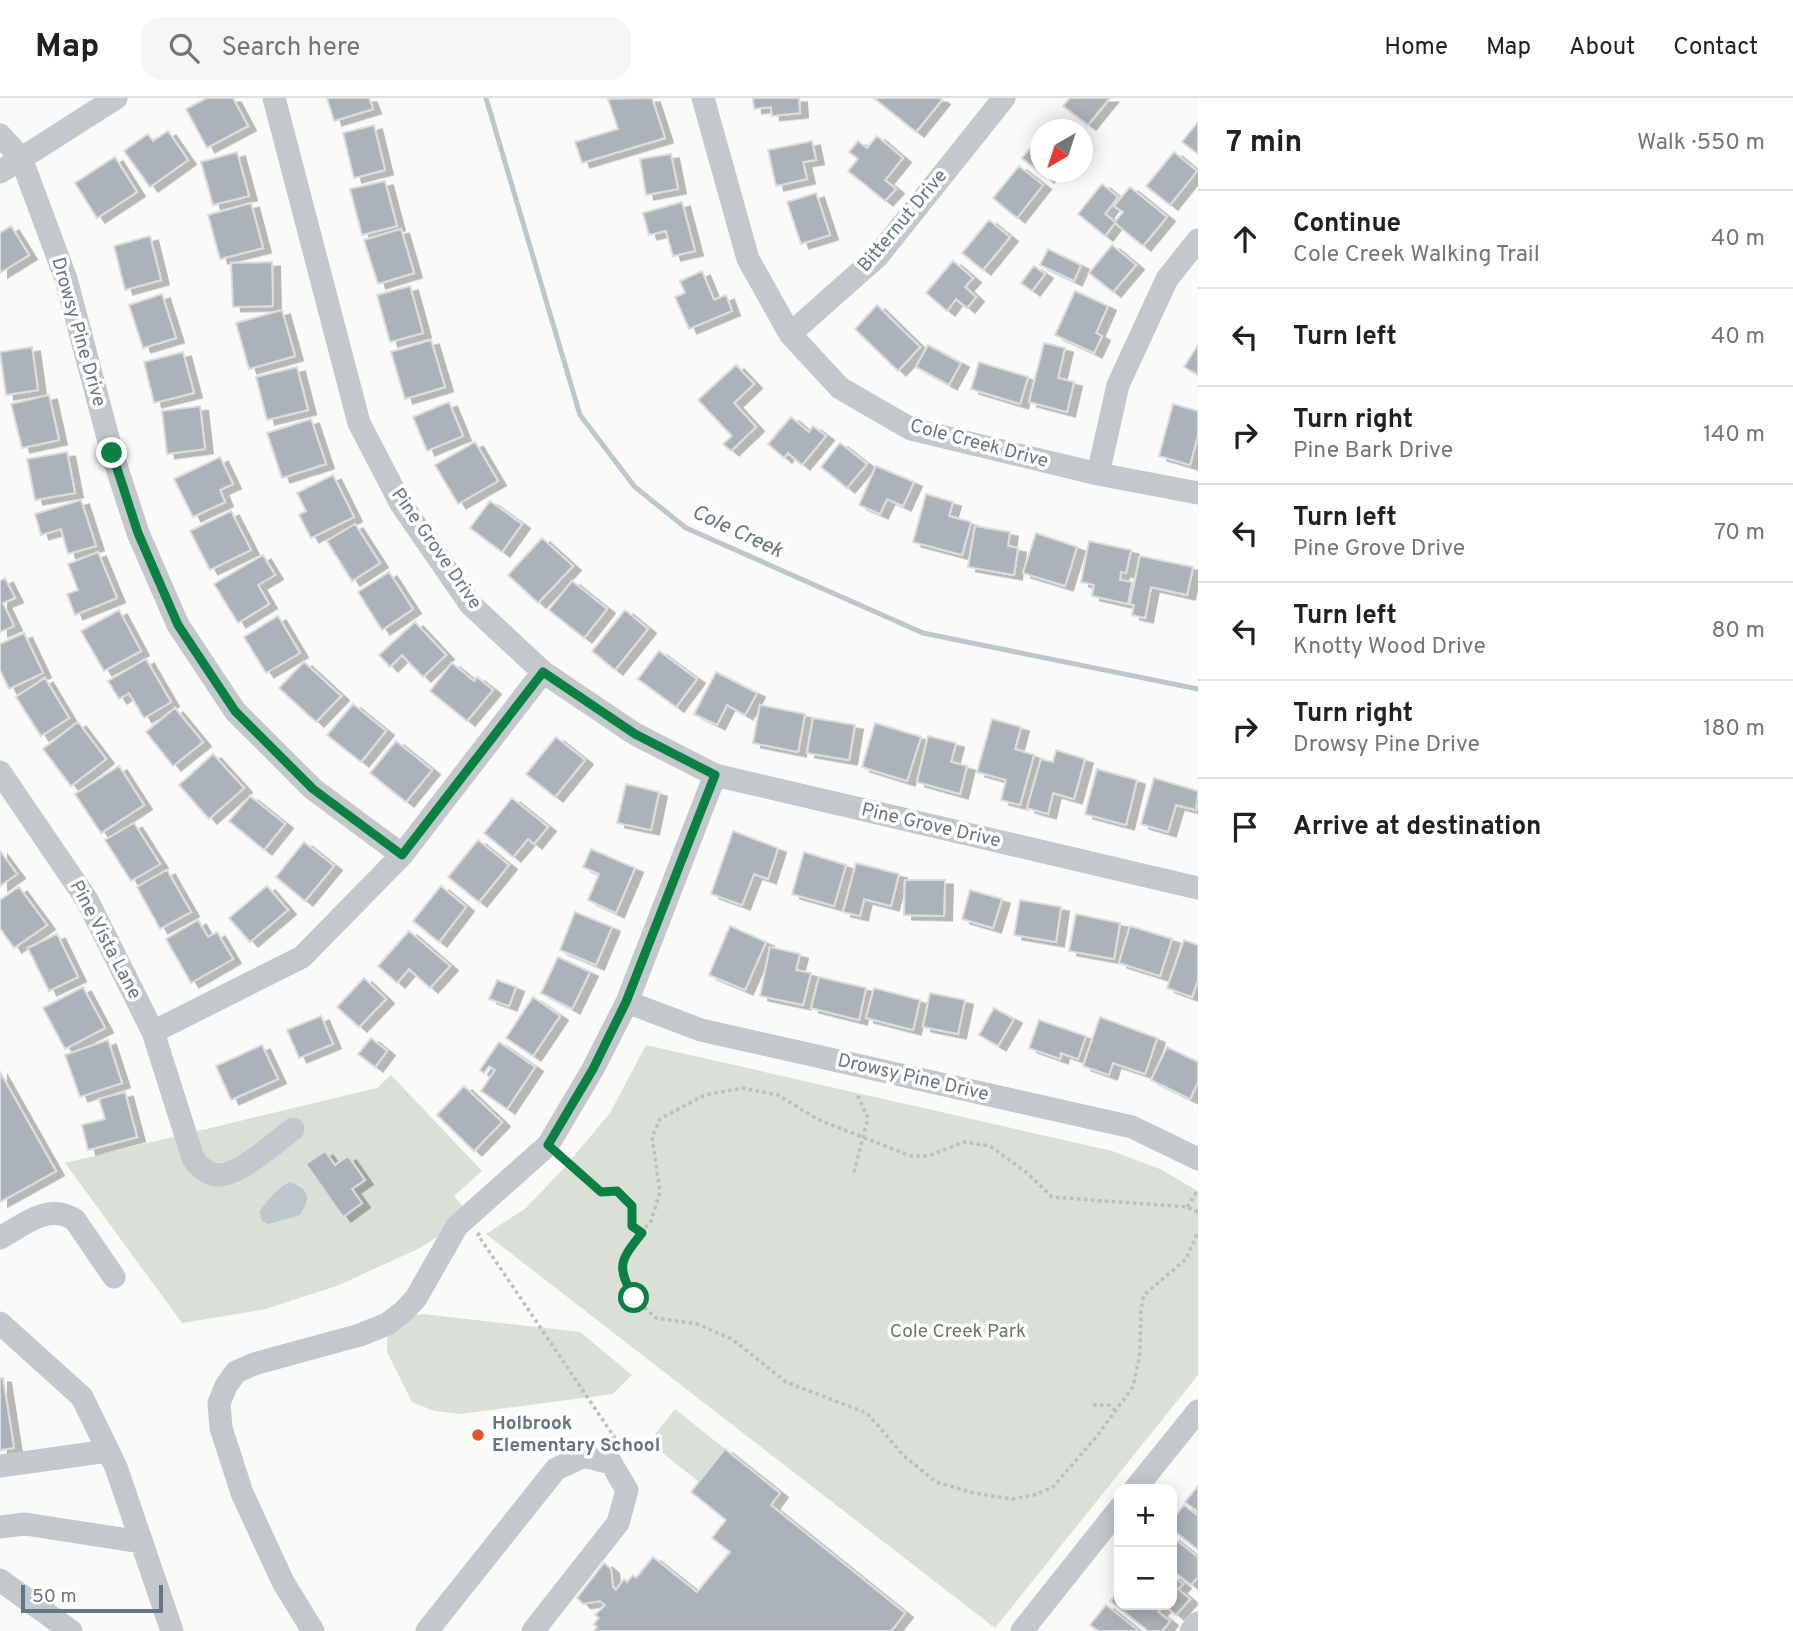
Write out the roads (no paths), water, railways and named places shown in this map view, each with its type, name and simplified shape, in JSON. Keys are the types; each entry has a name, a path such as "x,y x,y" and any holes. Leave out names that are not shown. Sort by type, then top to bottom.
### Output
{"street":[{"path":"0,172 116,98"},
{"name":"Pine Grove Drive","path":"274,98 359,423 401,504 470,604 543,672 635,734 715,775 1198,888"},
{"name":"Cole Creek Drive","path":"703,98 748,260 790,334 840,388 911,429 1098,474 1198,493"},
{"name":"Bitternut Drive","path":"790,334 877,257 1004,98"},
{"name":"Drowsy Pine Drive","path":"0,135 21,158 66,279 112,453 138,533 178,625 235,711 313,789 402,855"},
{"path":"1098,474 1118,385 1167,279 1198,240"},
{"path":"153,1032 302,957 402,855 543,672"},
{"name":"Pine Vista Lane","path":"0,772 87,900 153,1032 197,1165 211,1174 220,1175 236,1170 293,1129"},
{"path":"313,1631 283,1582 242,1493 221,1428 219,1403 226,1386 236,1372 254,1364 360,1335 387,1324 416,1298 457,1226 548,1145 593,1069 626,1002 715,775"},
{"name":"Drowsy Pine Drive","path":"626,1002 701,1030 1132,1127 1198,1159"},
{"path":"0,1238 38,1216 54,1211 66,1213 75,1220 114,1277"},
{"path":"0,1323 82,1397 116,1467 172,1631"},
{"path":"1139,1484 1198,1411"},
{"path":"0,1466 108,1451"},
{"path":"428,1631 556,1469 584,1456 611,1463 628,1490 618,1523 533,1631"},
{"path":"1021,1631 1114,1515"},
{"path":"0,1527 24,1524 141,1542"},
{"path":"0,1580 71,1631"},
{"path":"1191,1631 1198,1623"}],"waterway":[{"name":"Cole Creek","path":"486,98 580,415 635,487 686,528 923,633 1198,689"}],"place":[{"name":"Holbrook Elementary School","path":"478,1435"}],"park label":[{"name":"Cole Creek Park","path":"958,1332"}]}
